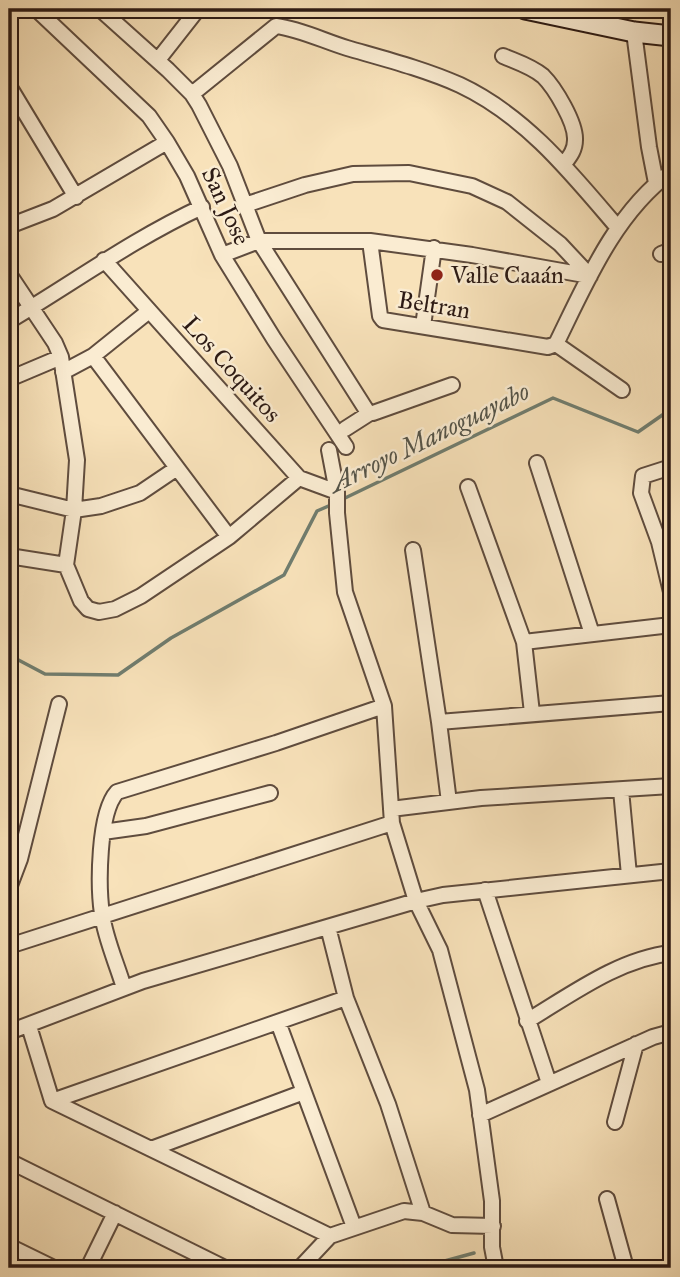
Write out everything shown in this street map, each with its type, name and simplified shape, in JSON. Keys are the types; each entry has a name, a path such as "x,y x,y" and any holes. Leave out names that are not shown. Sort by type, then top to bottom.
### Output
{"street":[{"name":"San Jose","path":"36,9 149,116 187,176 222,255 346,447"},
{"path":"100,9 192,94 230,166 259,241 369,412"},
{"path":"158,60 198,9"},
{"path":"525,9 634,32 671,36"},
{"path":"192,94 272,28 280,26 420,70 461,86 493,104 523,127 564,164 618,228"},
{"path":"634,32 656,183"},
{"path":"503,56 531,68 544,77 554,90 573,125 576,139 573,151 564,164"},
{"path":"9,86 76,197"},
{"path":"9,226 76,197 167,142"},
{"path":"622,390 556,344 618,228 656,183 671,172"},
{"path":"245,205 305,185 353,174 409,173 472,186 507,202 560,244 590,276"},
{"path":"9,321 104,260 166,224 202,208"},
{"path":"222,255 259,241 370,241 434,248 590,276"},
{"name":"Beltran","path":"370,241 380,316 387,321 548,346 556,344"},
{"path":"424,326 434,248"},
{"name":"Los Coquitos","path":"104,260 299,478 337,492"},
{"path":"9,274 55,343 62,365 77,460 74,510 66,565 80,601 88,609 99,612 114,609 141,596 229,537 299,478"},
{"path":"9,379 93,356 149,311"},
{"path":"93,356 229,537"},
{"path":"345,429 369,412 452,385"},
{"path":"329,450 337,492 345,592 384,706 392,816 416,901 440,950 477,1090 492,1201 492,1247 496,1268"},
{"path":"537,463 592,634"},
{"path":"671,467 643,476 640,493 667,557 671,592"},
{"path":"9,494 74,510 126,499 140,493 177,468"},
{"path":"468,487 524,642 532,713"},
{"path":"413,550 449,802"},
{"path":"9,556 66,565"},
{"path":"524,642 671,625"},
{"path":"439,722 671,703"},
{"path":"9,888 59,704"},
{"path":"124,988 102,916 103,832 110,800 117,792 384,706"},
{"path":"9,946 392,816 449,802 671,786"},
{"path":"621,790 629,875"},
{"path":"103,832 146,826 270,793"},
{"path":"9,1032 124,988 416,901 485,890 671,871"},
{"path":"485,890 549,1083"},
{"path":"328,927 346,998 388,1104 423,1213"},
{"path":"527,1021 595,980 650,956 671,953"},
{"path":"52,1101 346,998"},
{"path":"278,1022 354,1227"},
{"path":"29,1026 52,1101 330,1236"},
{"path":"480,1115 636,1044 671,1032"},
{"path":"615,1122 636,1044"},
{"path":"151,1149 304,1092"},
{"path":"9,1161 225,1268"},
{"path":"607,1199 626,1268"},
{"path":"300,1268 330,1236 404,1211 423,1213 453,1225 493,1226"},
{"path":"88,1268 115,1213"},
{"path":"9,1247 54,1268"}],"waterway":[{"name":"Arroyo Manoguayabo","path":"343,499 553,398 638,432 671,409"},
{"name":"Arroyo Manoguayabo","path":"9,655 45,674 118,675 171,638 284,575 317,511 333,504"},
{"path":"419,1268 474,1253"}],"place":[{"name":"Valle Caaán","path":"437,275"}]}
